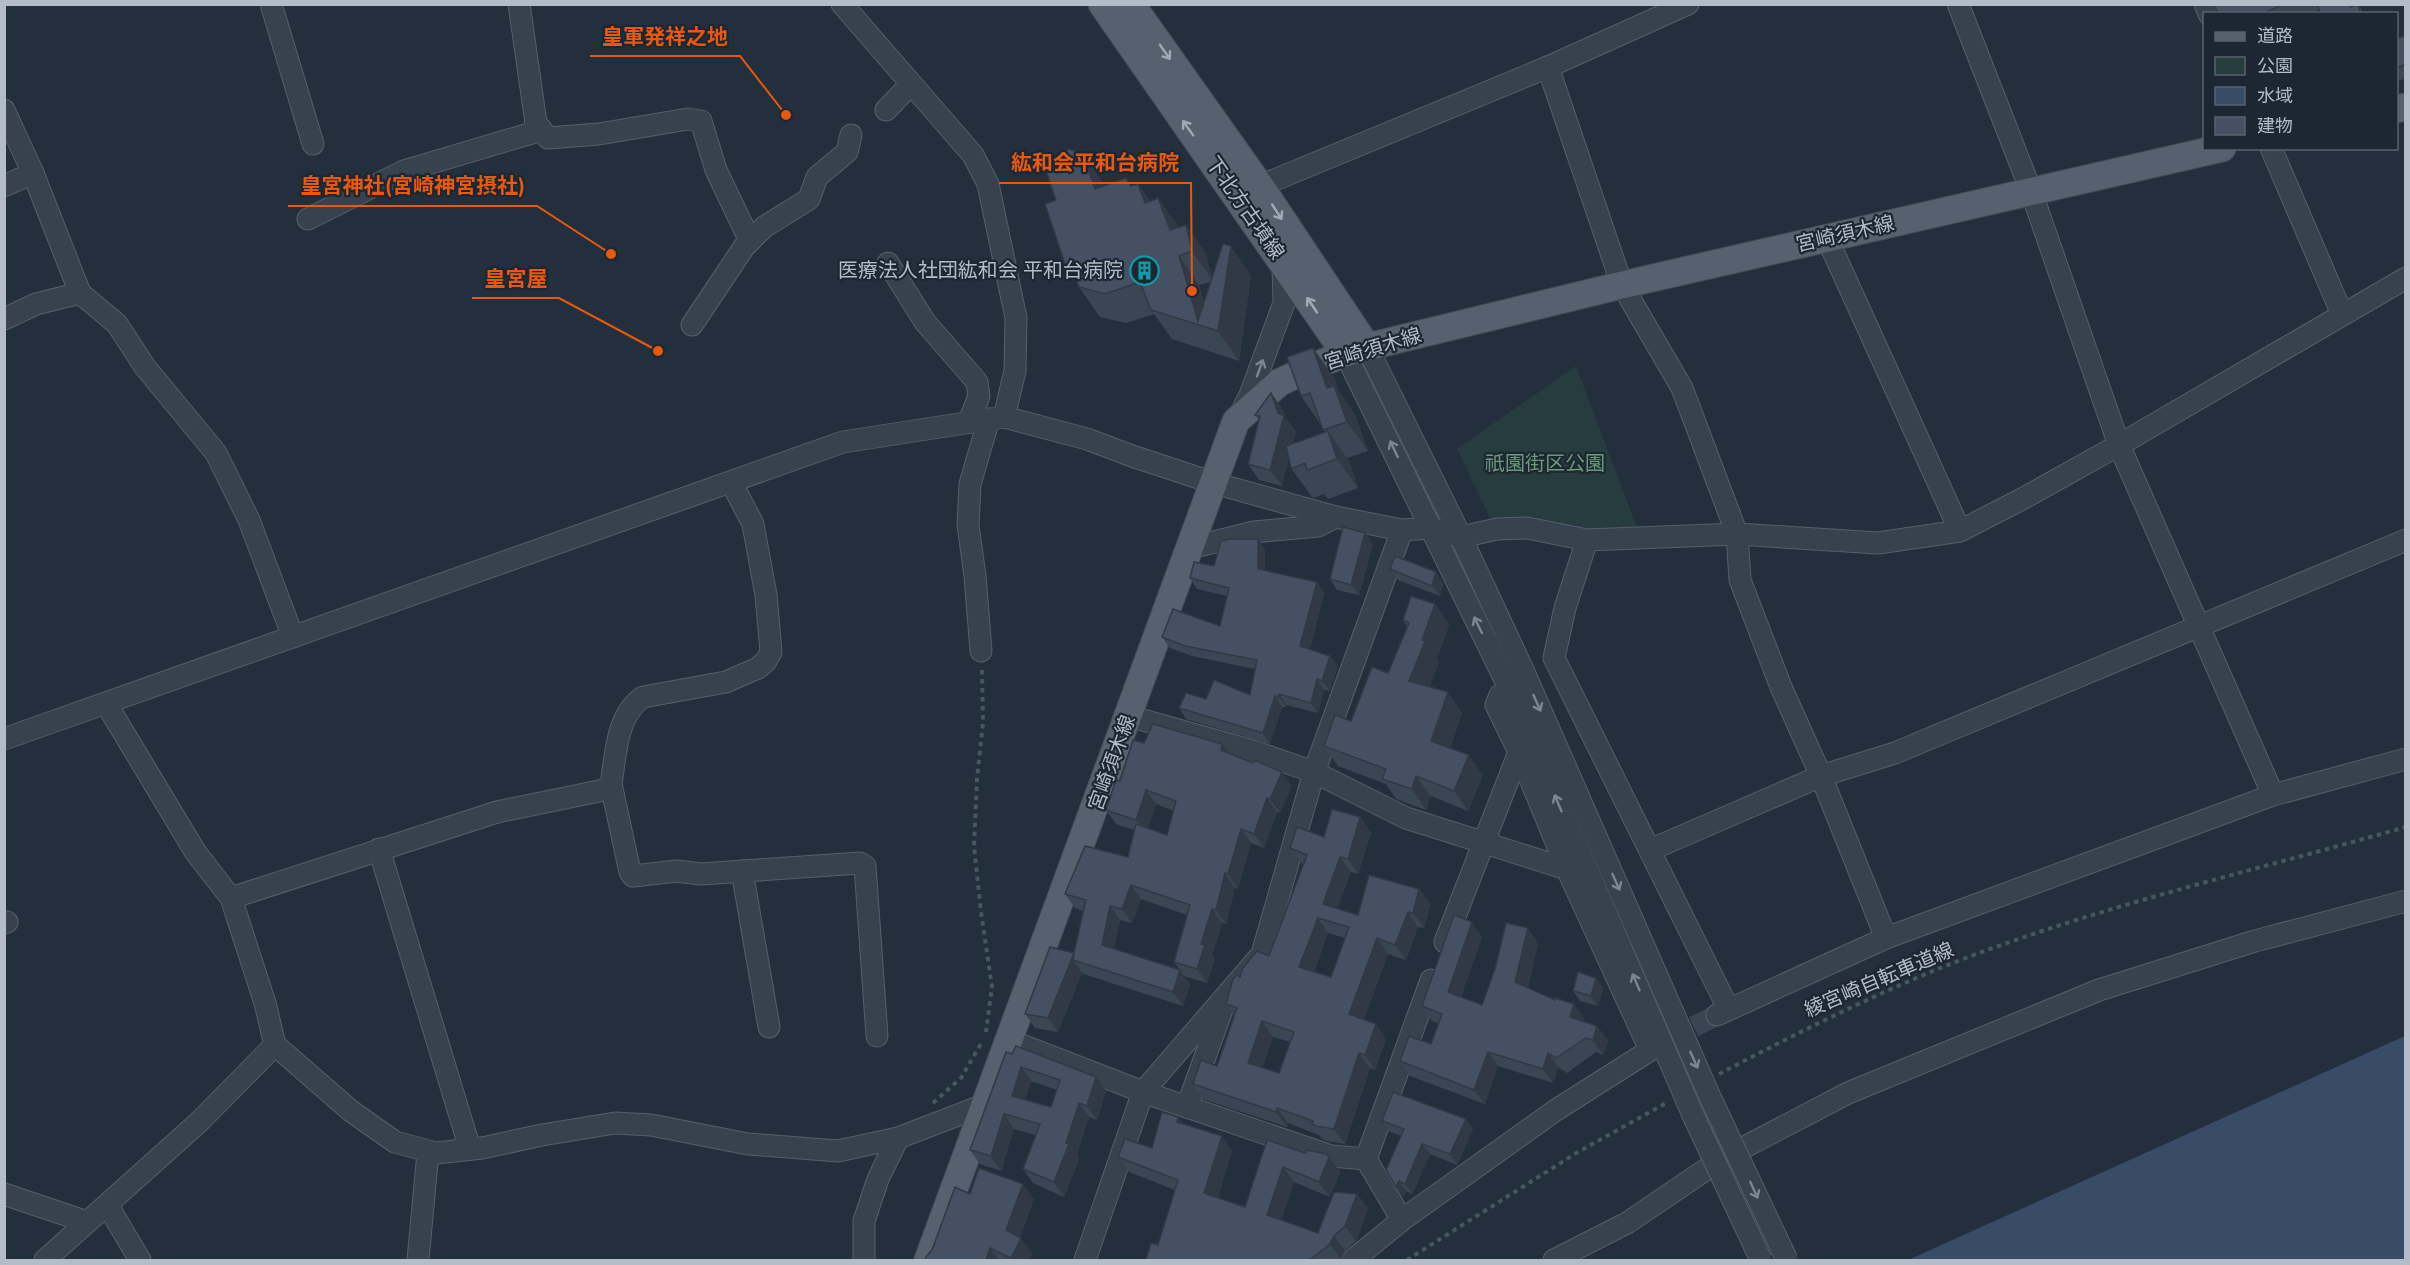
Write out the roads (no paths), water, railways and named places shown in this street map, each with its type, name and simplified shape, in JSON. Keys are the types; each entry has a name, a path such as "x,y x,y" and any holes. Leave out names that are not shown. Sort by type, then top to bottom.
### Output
{"main road":[{"name":"下北方古墳線","path":"1102,4 1283,262 1356,350"},
{"name":"下北方古墳線","path":"1131,4 1260,186 1356,350"},
{"name":"宮崎須木線","path":"928,1260 1130,716 1236,421 1280,382 1356,350 1623,285 2213,150"}],"street":[{"path":"271,4 312,144"},
{"path":"842,4 973,155 988,184 1016,318 1015,371 987,420 970,484 968,525 981,651"},
{"path":"1958,4 2031,191 2119,445 2273,795"},
{"path":"308,219 404,171 532,133 536,123 522,5"},
{"path":"1260,186 1548,67 1684,5"},
{"path":"1548,67 1623,285 1682,388 1737,534 1740,580 1781,687 1821,776 1886,938"},
{"path":"886,110 910,84"},
{"path":"4,110 33,173 80,293 117,324 145,367 216,453 249,519 293,637"},
{"path":"536,123 548,138 599,134 688,119 701,121 716,170 750,242"},
{"path":"692,325 750,242 764,227 809,199 817,177 847,152 851,135"},
{"path":"2272,150 2342,314"},
{"path":"4,186 33,173"},
{"path":"1827,238 1960,531"},
{"path":"1236,421 1251,395 1284,303 1283,262"},
{"path":"888,263 925,322 978,382 979,396 987,420"},
{"path":"4,739 107,705 843,442 987,420 1087,439 1214,483 1336,517 1402,530 1431,528 1461,537 1497,528 1527,528 1587,540 1737,534 1878,543 1960,531 2119,445 2406,278"},
{"path":"4,319 36,304 80,293"},
{"path":"1356,350 1431,528 1510,690 1692,1113 1761,1260"},
{"path":"1356,350 1461,537 1524,672 1711,1099 1787,1260"},
{"path":"731,482 753,524 766,595 771,652 758,668 726,682 643,697 633,704 623,721 611,784 630,872 633,876 677,871 701,874 860,863 865,866 877,1036"},
{"path":"1190,548 1254,532 1318,526 1336,517"},
{"path":"1085,1260 1143,1092 1262,954 1314,772 1402,530"},
{"path":"1587,540 1565,608 1554,658 1650,850 1723,1011 1886,938 2273,795 2406,759"},
{"path":"1650,850 1821,776 1895,753 2197,625 2406,540"},
{"path":"1524,672 1554,658"},
{"path":"1353,1260 1402,1220 1556,1110 1655,1047 1567,869 1519,752 1496,705 1500,695 1510,690"},
{"path":"107,705 196,853 231,898 265,1003 275,1045 351,1111 395,1142 428,1152 470,1149 615,1123 651,1125 748,1144 838,1151 898,1138 984,1105"},
{"path":"1130,716 1253,751 1314,772 1406,818 1567,869"},
{"path":"1366,1159 1483,842 1519,752"},
{"path":"231,898 497,812 604,790 611,784"},
{"path":"379,849 470,1149"},
{"path":"742,871 769,1026"},
{"path":"1554,1260 1627,1222 1720,1160 1848,1092 2099,990 2254,941 2406,901"},
{"path":"1187,1107 1227,995"},
{"path":"1009,1040 1143,1092 1330,1156 1366,1159"},
{"path":"45,1260 200,1122 275,1045"},
{"path":"864,1260 864,1221 878,1179 898,1138"},
{"path":"418,1260 428,1152"},
{"path":"1366,1159 1402,1220"},
{"path":"4,1194 87,1222"},
{"path":"108,1206 140,1260"}],"water":[{"path":"2405,1036 2405,1260 1908,1260"}],"tunnel":[{"path":"1666,1041 1717,1015"}],"place":[{"name":"皇軍発祥之地","path":"786,115"},
{"name":"皇宮神社(宮崎神宮摂社)","path":"611,254"},
{"name":"医療法人社団紘和会 平和台病院","path":"1144,270"},
{"name":"紘和会平和台病院","path":"1192,291"},
{"name":"皇宮屋","path":"658,351"}],"park label":[{"name":"祇園街区公園","path":"1545,463"}]}
